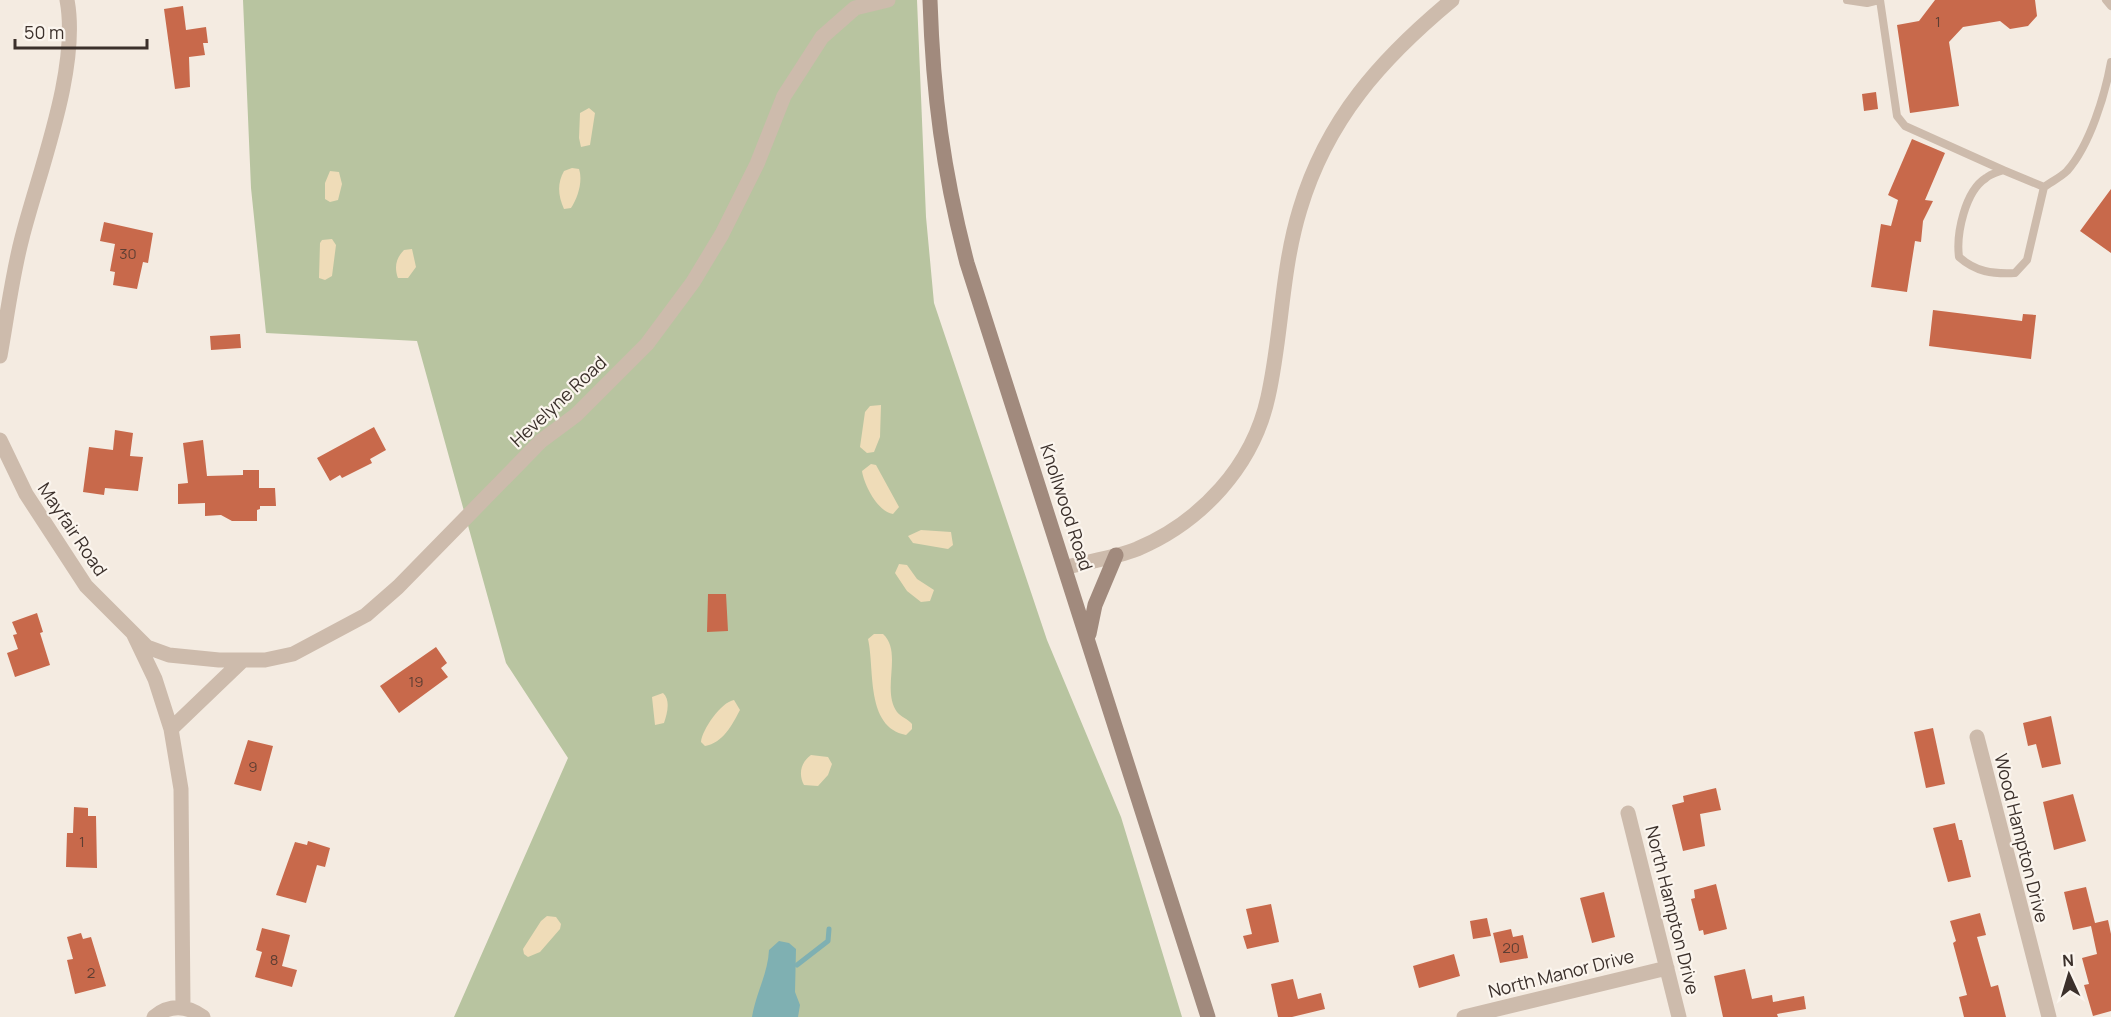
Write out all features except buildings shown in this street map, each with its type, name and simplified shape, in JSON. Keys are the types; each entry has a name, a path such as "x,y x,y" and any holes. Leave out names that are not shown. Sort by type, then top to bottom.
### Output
{"main road":[{"name":"Knollwood Road","path":"930,0 932,72 941,149 967,262 1089,637 1208,1017"},
{"path":"1089,637 1095,605 1116,555"}],"street":[{"path":"0,356 21,241 62,87 69,32 67,0"},
{"name":"Hevelyne Road","path":"133,633 147,647 169,655 265,660 293,654 366,615 398,587 541,441 576,415 647,344 693,282 722,234 757,164 784,96 822,38 855,8 888,0"},
{"path":"1066,567 1116,555 1156,540 1192,517 1222,489 1249,448 1268,398 1287,262 1300,209 1316,165 1339,121 1368,82 1406,38 1452,0"},
{"name":"Mayfair Road","path":"0,440 26,494 86,586 133,633 155,680 171,729 181,789 183,1007"},
{"path":"171,729 243,660"},
{"name":"Wood Hampton Drive","path":"1977,737 2049,1017"},
{"name":"North Hampton Drive","path":"1628,813 1679,1017"},
{"name":"North Manor Drive","path":"1464,1017 1666,968"},
{"path":"154,1017 171,1008 183,1007 203,1017"}],"lane":[{"path":"1846,0 1867,3 1880,0 1897,116 1905,126 2044,187"},
{"path":"2003,170 1985,178 1965,209 1957,239 1959,256 1971,267 1992,274 2015,273 2027,260 2044,187 2067,171 2079,152 2102,100 2111,62"}],"green space":[{"path":"243,0 917,0 926,217 934,303 1047,640 1121,817 1182,1017 454,1017 568,758 506,663 417,341 266,333 251,188"}],"sand":[{"path":"589,108 595,113 590,145 581,147 580,113"},
{"path":"572,168 579,169 579,189 571,208 564,209 560,199 559,185 564,171"},
{"path":"330,171 339,172 342,184 338,200 330,202 325,199 325,183"},
{"path":"332,239 336,245 332,276 325,280 319,278 320,243 322,240"},
{"path":"412,249 416,267 408,278 398,278 396,266 399,256 404,250"},
{"path":"881,405 880,437 874,452 867,453 860,447 865,412 870,406"},
{"path":"871,464 876,465 899,507 893,514 877,503 866,483 862,471"},
{"path":"921,530 951,532 953,545 948,549 913,543 908,536"},
{"path":"899,564 907,565 917,579 934,590 930,601 921,602 907,591 895,573"},
{"path":"874,634 883,634 889,642 893,703 897,712 912,724 912,729 906,735 893,730 884,721 878,709 874,695 868,639"},
{"path":"663,693 668,703 666,716 664,723 655,725 652,697"},
{"path":"734,700 740,710 730,727 717,741 705,746 701,742 708,724 718,711"},
{"path":"811,755 828,757 832,764 828,775 818,786 804,785 801,777 803,765"},
{"path":"547,916 556,917 561,924 560,929 540,952 528,957 524,954 523,949 541,921"}],"water":[{"path":"779,941 789,943 796,949 795,992 800,1005 798,1017 752,1017 769,950"}],"waterway":[{"path":"797,965 828,941 829,929"}]}
